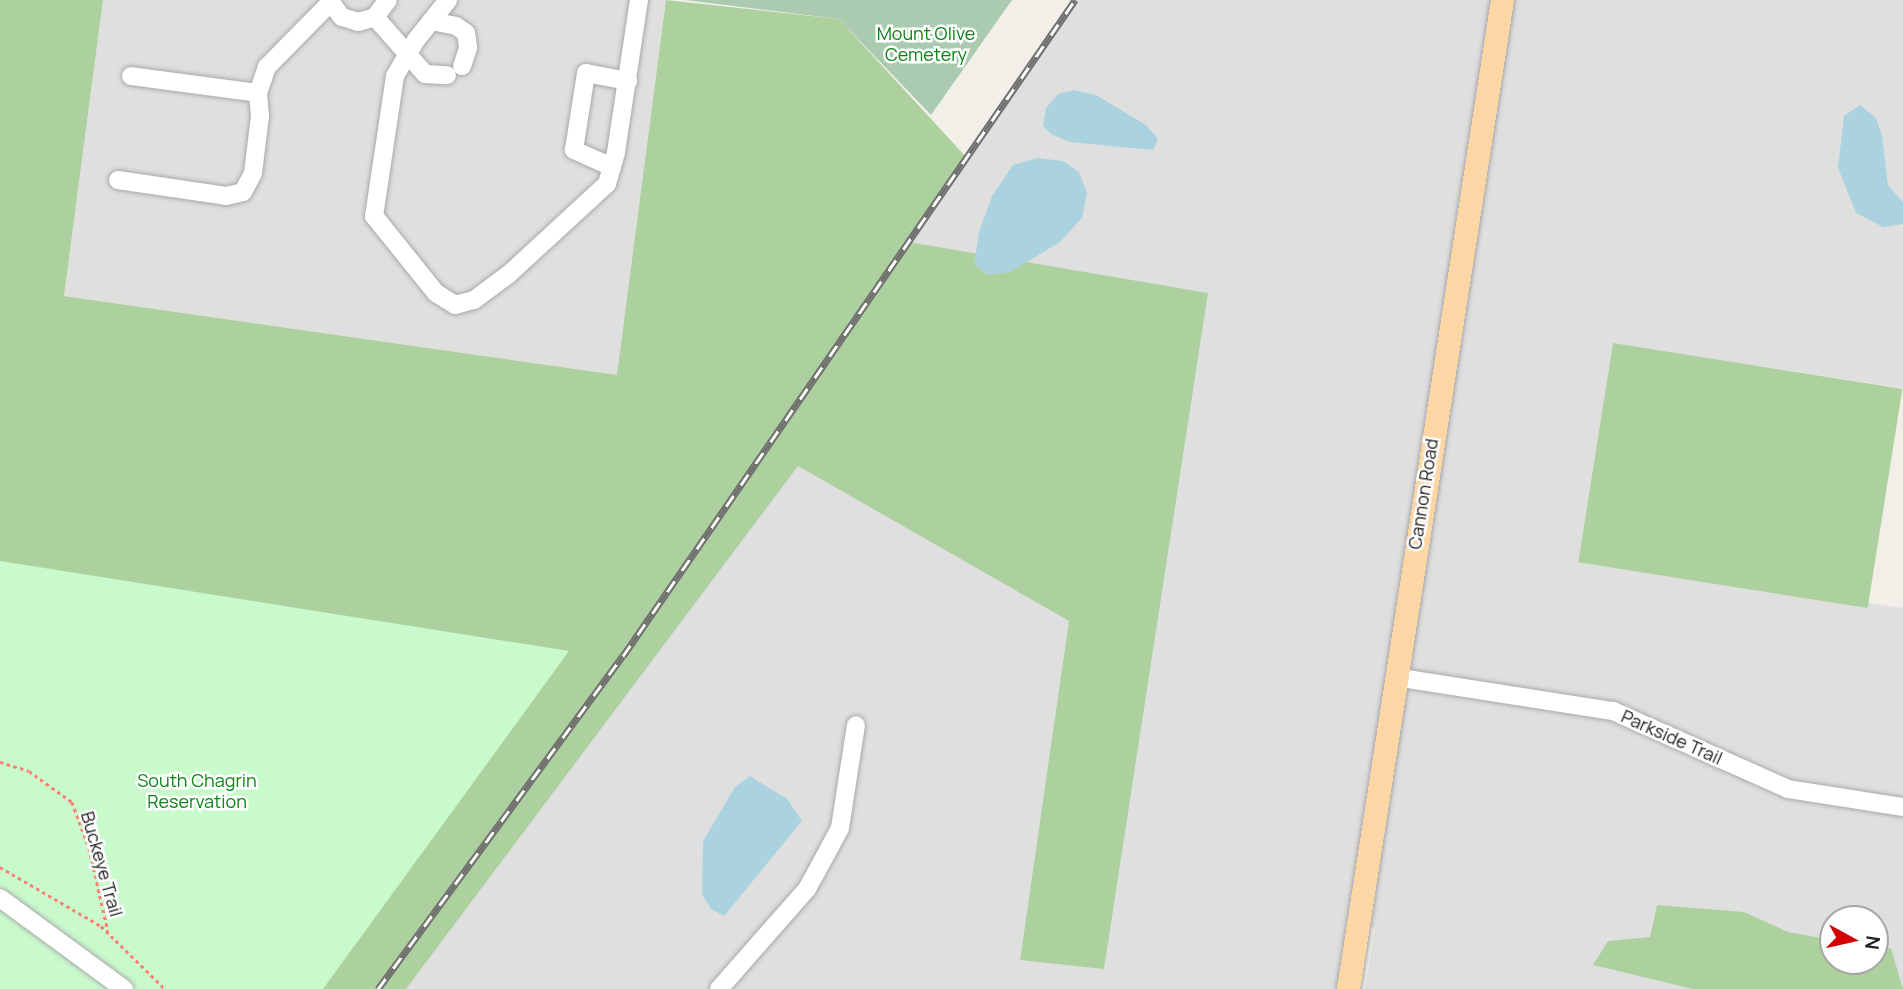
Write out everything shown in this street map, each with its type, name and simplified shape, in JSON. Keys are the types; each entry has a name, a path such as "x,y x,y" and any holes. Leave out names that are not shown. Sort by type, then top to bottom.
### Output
{"main road":[{"name":"Cannon Road","path":"1348,989 1502,0"}],"street":[{"path":"118,180 226,196 243,192 253,173 260,116 258,93 275,56 330,2 350,20 375,17 388,0"},
{"path":"448,0 395,76 374,216 436,293 455,304 474,300 564,226 607,184 628,80 639,0"},
{"path":"375,17 425,74 454,71 468,48 466,33 456,26 431,21"},
{"path":"612,167 574,150 586,74 628,80"},
{"path":"131,76 258,93"},
{"name":"Parkside Trail","path":"1395,677 1613,711 1788,789 1903,807"},
{"path":"719,989 807,889 835,838 849,782 856,725"},
{"path":"0,898 124,989"}],"path":[{"name":"Buckeye Trail","path":"0,762 29,771 72,802 89,848 108,931"},
{"path":"0,867 108,931 165,989"}],"shaded area":[{"path":"103,0 666,0 618,376 64,296"},
{"path":"1075,0 1903,0 1903,388 1613,344 1580,562 1903,608 1903,989 1365,989 1375,928 1358,926 1348,989 405,989 793,463 1070,621 1020,960 1208,294 908,242"}],"green space":[{"path":"0,0 103,0 64,296 617,375 666,0 839,19 967,158 909,242 1208,293 1104,969 1020,960 1069,621 798,466 406,989 165,989 0,867"},
{"name":"Mount Olive Cemetery","path":"685,0 1012,0 931,115 839,19"},
{"path":"1613,343 1902,389 1868,608 1578,562"},
{"name":"South Chagrin Reservation","path":"0,561 569,651 323,989 0,989"},
{"path":"1657,905 1744,912 1788,932 1819,938 1819,975 1889,975 1891,948 1903,989 1693,989 1593,965 1608,941 1650,937"}],"water":[{"path":"1074,90 1096,95 1146,125 1158,139 1153,150 1070,142 1051,134 1043,126 1046,108 1058,94"},
{"path":"1860,105 1876,118 1882,136 1888,185 1903,202 1903,224 1883,227 1856,213 1838,168 1844,116"},
{"path":"1037,158 1063,161 1079,172 1087,193 1082,218 1060,242 1010,272 987,275 974,264 979,232 992,196 1013,165"},
{"path":"750,776 787,799 802,821 724,916 711,909 702,894 703,841 735,787"}],"railway":[{"path":"378,989 623,656 1075,0"}]}
